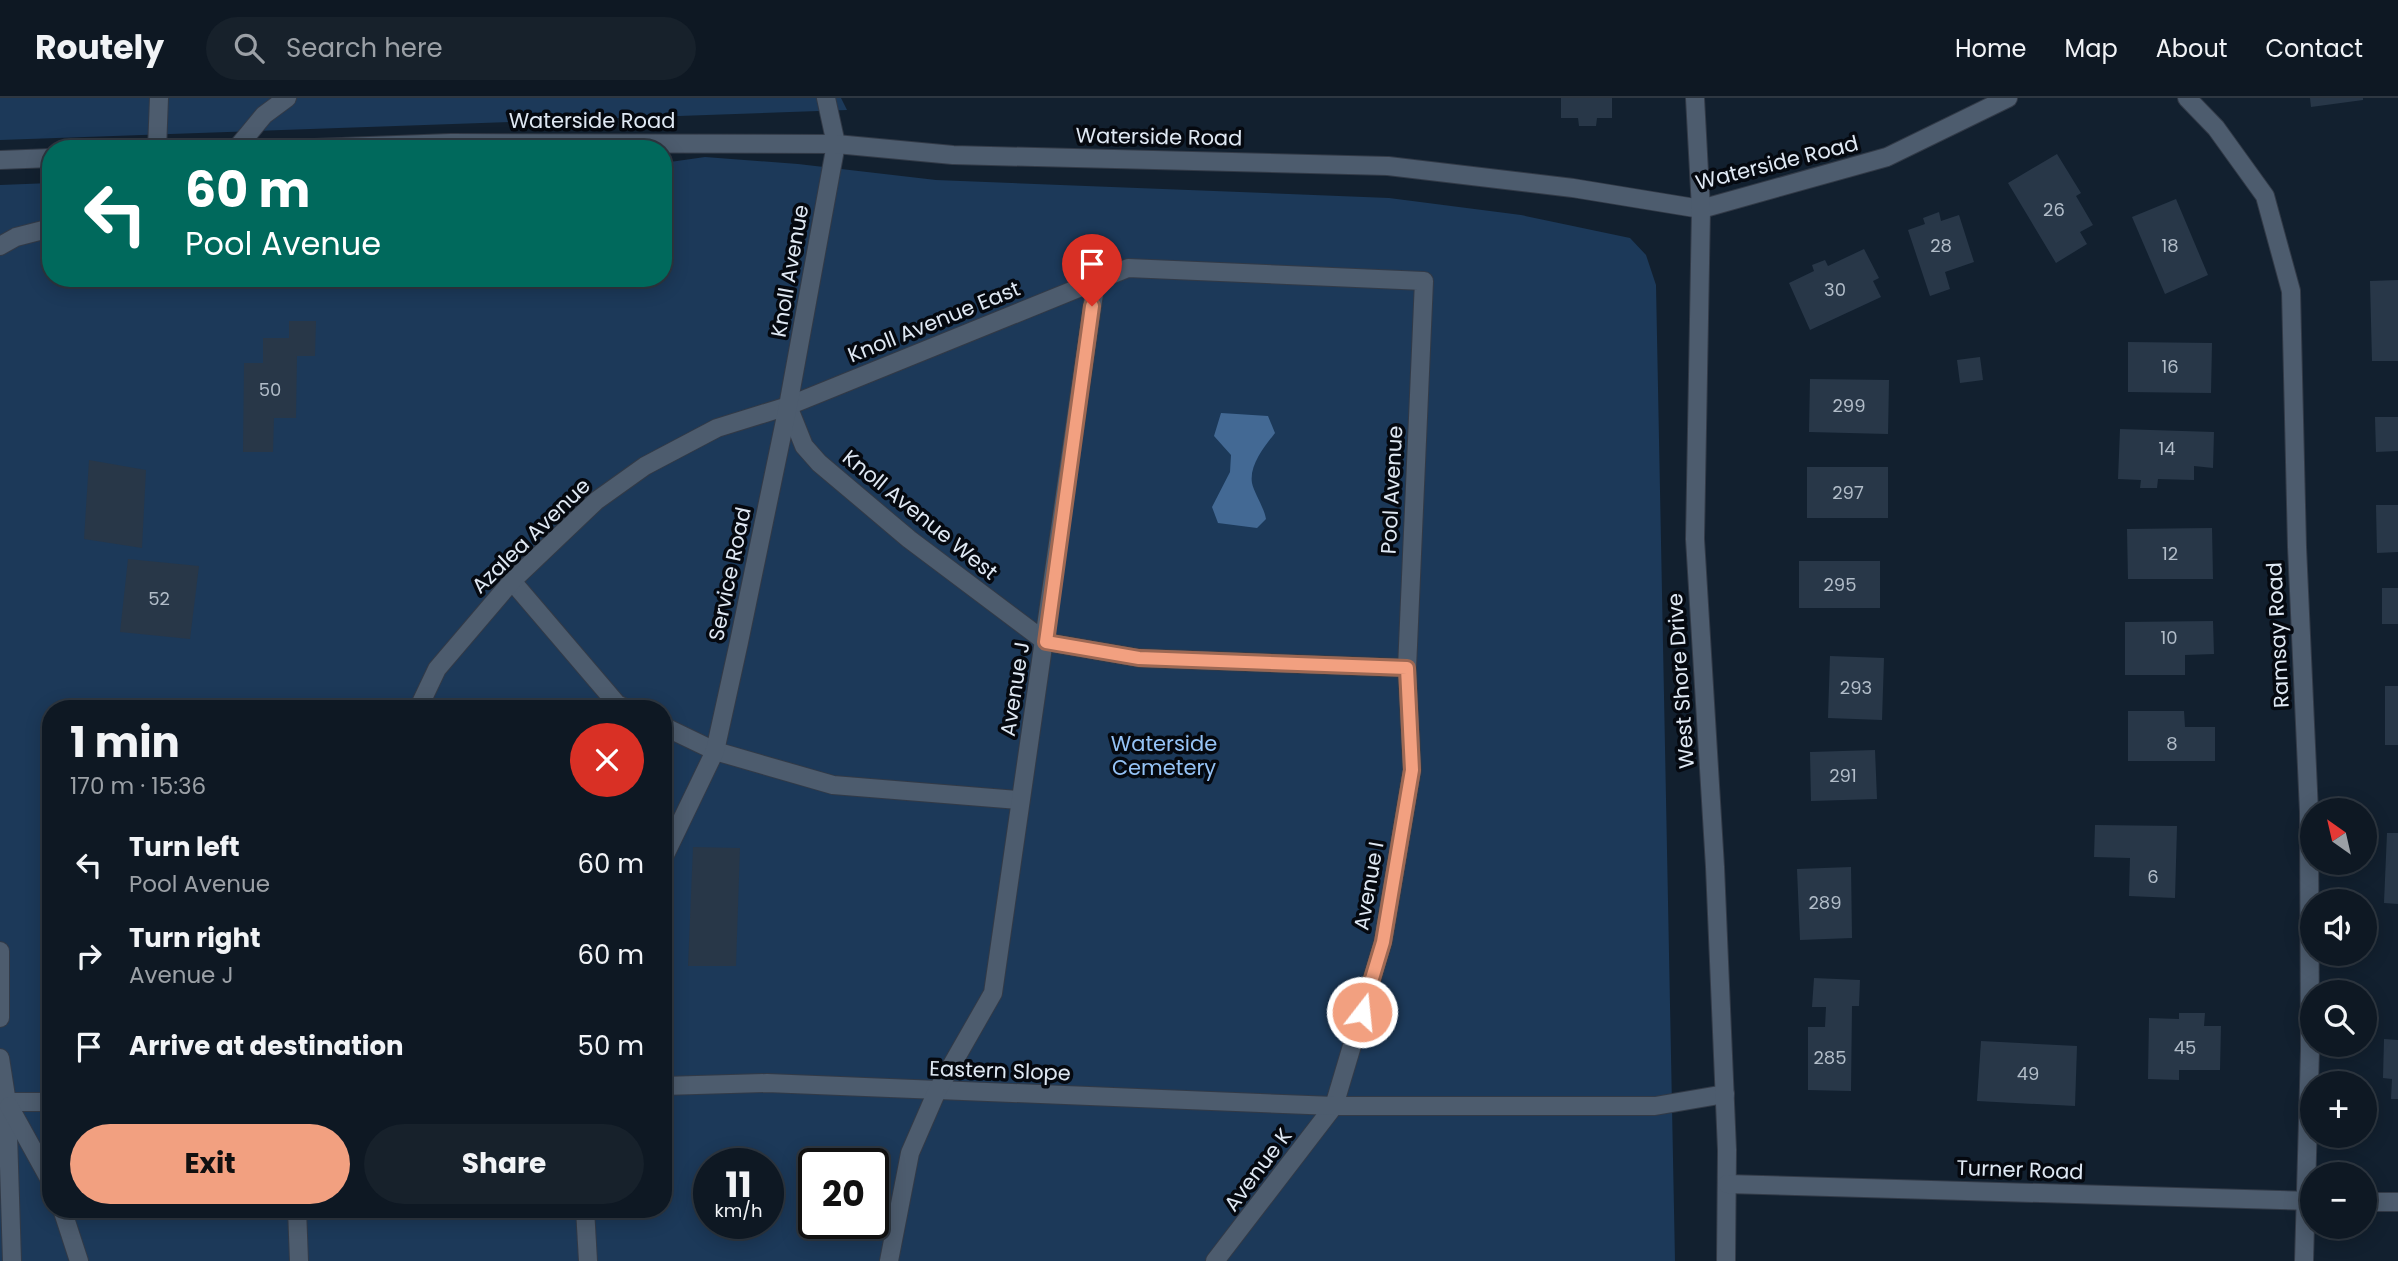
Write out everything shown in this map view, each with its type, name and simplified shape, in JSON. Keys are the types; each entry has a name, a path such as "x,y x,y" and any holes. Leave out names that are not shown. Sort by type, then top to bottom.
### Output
{"street":[{"path":"157,140 159,98"},
{"path":"243,140 264,115 287,98"},
{"path":"827,98 836,144"},
{"name":"West Shore Drive","path":"1695,98 1701,209 1695,539 1715,867 1725,1094 1726,1261"},
{"name":"Waterside Road","path":"672,144 836,144 953,155 1388,166 1573,188 1701,209 1887,157 2008,98"},
{"name":"Ramsay Road","path":"2187,98 2216,128 2265,196 2291,291 2297,547 2309,812 2309,1162"},
{"name":"Knoll Avenue","path":"788,406 836,144"},
{"path":"0,160 42,158"},
{"path":"0,246 16,237 42,230"},
{"name":"Pool Avenue","path":"1096,280 1128,268 1424,281 1407,668"},
{"name":"Knoll Avenue East","path":"788,406 1096,280"},
{"name":"Avenue J","path":"937,1091 993,993 1019,800 1046,642 1096,280"},
{"name":"Azalea Avenue","path":"422,700 437,669 512,581 596,501 645,466 717,428 788,406"},
{"name":"Knoll Avenue West","path":"788,406 804,446 819,463 909,539 1046,642"},
{"name":"Service Road","path":"672,840 715,751 788,406"},
{"path":"512,581 615,700"},
{"path":"1046,642 1139,658 1407,668"},
{"name":"Avenue I","path":"1334,1106 1383,942 1412,770 1407,668"},
{"path":"672,730 715,751 833,785 1019,800"},
{"path":"0,951 0,1018"},
{"path":"0,1058 12,1261"},
{"name":"Eastern Slope","path":"672,1086 767,1083 1334,1106"},
{"path":"889,1261 910,1153 937,1091"},
{"path":"1334,1106 1655,1106 1725,1094"},
{"path":"4,1103 42,1102"},
{"path":"4,1103 42,1167"},
{"name":"Avenue K","path":"1215,1261 1334,1106"},
{"name":"Turner Road","path":"1727,1184 2300,1201"},
{"path":"2377,1202 2398,1202"},
{"path":"65,1218 79,1261"},
{"path":"297,1218 299,1261"},
{"path":"586,1218 588,1261"},
{"name":"Ramsay Road","path":"2304,1261 2305,1239"}],"green space":[{"path":"0,98 841,98 847,110 0,140"},
{"name":"Waterside Cemetery","path":"705,157 798,164 936,180 1389,198 1521,215 1630,238 1646,255 1656,285 1675,1261 0,1261 0,185 42,183 42,287 672,287 672,162"}],"shaded area":[{"path":"1221,413 1268,416 1275,433 1253,469 1252,483 1266,519 1257,528 1218,523 1212,507 1230,472 1231,455 1214,436"}],"building":[{"path":"1561,98 1612,98 1612,118 1597,118 1596,126 1579,126 1578,118 1561,118"},
{"path":"2310,98 2363,98 2363,100 2311,107"},
{"path":"2057,154 2081,193 2076,196 2093,225 2080,232 2087,244 2056,263 2008,183"},
{"path":"2176,199 2208,275 2165,294 2132,217"},
{"path":"1939,212 1941,221 1959,215 1974,262 1945,272 1950,289 1930,296 1908,230 1925,224 1923,218"},
{"path":"1864,249 1879,278 1873,281 1881,297 1810,330 1789,283 1814,271 1812,265 1825,260 1828,266"},
{"path":"2398,280 2398,361 2372,361 2370,281"},
{"path":"289,321 316,321 315,356 297,356 296,418 274,418 273,452 243,452 244,363 263,363 263,338 289,338"},
{"path":"2128,342 2212,343 2211,393 2128,392"},
{"path":"1980,357 1983,380 1960,383 1957,360"},
{"path":"1810,379 1889,380 1888,434 1809,432"},
{"path":"2375,417 2398,417 2398,451 2376,452"},
{"path":"2120,429 2214,432 2213,468 2194,466 2194,480 2158,479 2157,488 2140,488 2141,480 2118,479"},
{"path":"89,460 146,470 142,548 84,539"},
{"path":"1807,467 1888,467 1888,518 1807,518"},
{"path":"2376,505 2398,505 2398,552 2377,553"},
{"path":"2212,528 2213,579 2128,579 2127,529"},
{"path":"128,559 199,566 190,639 120,632"},
{"path":"1799,561 1880,561 1880,608 1799,608"},
{"path":"2382,588 2398,588 2398,624 2382,624"},
{"path":"2213,621 2214,654 2185,655 2185,675 2125,675 2125,622"},
{"path":"1830,656 1884,658 1882,720 1828,718"},
{"path":"2385,686 2398,686 2398,745 2385,745"},
{"path":"2128,711 2184,711 2185,727 2215,727 2215,761 2128,761"},
{"path":"1875,750 1877,799 1811,801 1810,752"},
{"path":"2095,825 2177,826 2175,898 2129,896 2130,858 2094,857"},
{"path":"2387,833 2398,833 2398,904 2384,903"},
{"path":"693,847 740,848 736,966 688,966"},
{"path":"1851,867 1852,938 1800,940 1797,869"},
{"path":"1814,978 1860,980 1859,1006 1852,1006 1851,1091 1808,1090 1808,1027 1825,1027 1826,1007 1812,1007"},
{"path":"2179,1013 2205,1013 2204,1026 2221,1026 2220,1070 2179,1070 2179,1080 2148,1079 2149,1018 2179,1019"},
{"path":"2384,1039 2398,1040 2398,1099 2391,1099 2392,1079 2383,1078"},
{"path":"1981,1041 2077,1046 2075,1106 1977,1101"}],"route":[{"path":"1092,306 1046,642 1139,658 1407,668 1412,770 1383,942 1362,1012"}]}
